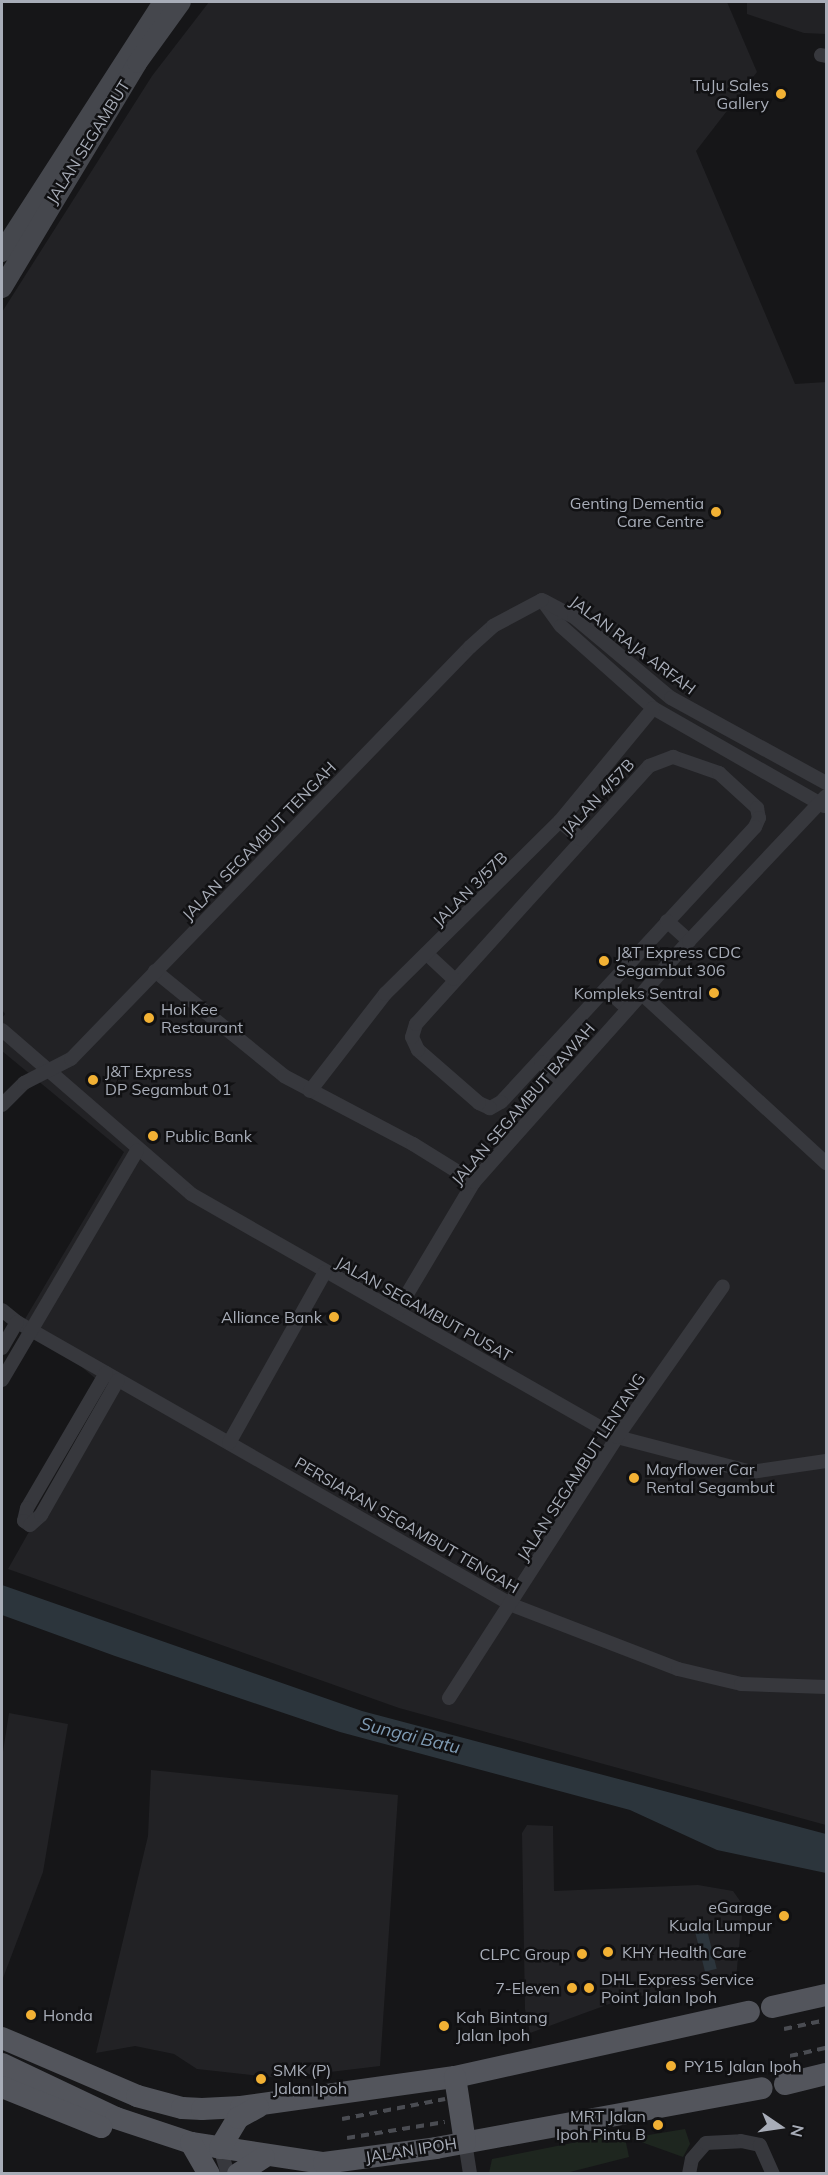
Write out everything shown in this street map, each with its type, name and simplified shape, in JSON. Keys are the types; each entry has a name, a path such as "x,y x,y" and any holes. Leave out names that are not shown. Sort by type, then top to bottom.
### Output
{"main road":[{"name":"JALAN SEGAMBUT","path":"2,252 163,2"},
{"name":"JALAN SEGAMBUT","path":"2,288 137,63 181,2"},
{"path":"772,2007 826,1995"},
{"path":"182,2108 241,2107 269,2101 455,2077 749,2012"},
{"path":"2,2037 104,2084 182,2108 209,2126 220,2148"},
{"name":"JALAN IPOH","path":"2,2064 84,2105 190,2142 264,2157 334,2162 465,2142 762,2088"},
{"path":"785,2084 826,2074"},
{"path":"455,2077 465,2142"},
{"path":"2,2087 107,2129 165,2142 190,2142 208,2174"},
{"path":"220,2148 238,2118 269,2101"},
{"path":"238,2174 264,2157"}],"street":[{"name":"JALAN RAJA ARFAH","path":"542,600 561,626 653,708 824,802"},
{"name":"JALAN RAJA ARFAH","path":"542,600 574,617 670,698 826,783"},
{"name":"JALAN SEGAMBUT TENGAH","path":"2,1105 24,1083 50,1073 71,1059 470,647 493,626 542,600"},
{"name":"JALAN 3/57B","path":"310,1091 385,994 428,955 560,821 653,708"},
{"name":"JALAN 4/57B","path":"673,758 719,773 757,808 759,818 755,827 541,1062 501,1102 490,1108 479,1103 418,1050 412,1037 416,1024 580,839 650,766 673,758"},
{"name":"JALAN SEGAMBUT BAWAH","path":"397,1311 474,1182 689,941 824,802"},
{"path":"560,821 580,839"},
{"path":"668,921 689,941"},
{"path":"428,955 454,979"},
{"path":"155,971 265,1063 310,1091 413,1144 474,1182"},
{"path":"606,990 628,1009"},
{"path":"642,994 826,1162"},
{"name":"JALAN SEGAMBUT PUSAT","path":"2,1030 137,1151 190,1194 617,1437 751,1472 826,1461"},
{"path":"541,1062 562,1082"},
{"path":"2,1380 137,1151"},
{"path":"229,1443 325,1272"},
{"name":"JALAN SEGAMBUT LENTANG","path":"449,1698 512,1605 617,1437 723,1286"},
{"name":"PERSIARAN SEGAMBUT TENGAH","path":"2,1310 17,1322 512,1605 678,1669 741,1684 826,1687"},
{"path":"2,1348 17,1322"},
{"path":"106,1373 27,1508 24,1521 30,1525 41,1515 118,1380"},
{"path":"689,2174 692,2159 706,2143 741,2141 760,2145 773,2174"},
{"path":"465,2142 470,2174"},
{"path":"216,2174 220,2148"},
{"path":"220,2148 228,2174"}],"shaded area":[{"path":"209,2 727,2 757,72 696,151 795,384 826,382 826,1825 399,1708 8,1569 109,1390 25,1319 124,1152 2,1051 2,1018 5,1014 2,1010 2,312 152,76"},
{"path":"747,2 826,2 826,34 804,33 747,14"},
{"path":"9,1713 68,1724 43,1872 3,1978 2,1758"},
{"path":"151,1770 398,1795 380,2066 280,2078 197,2069 174,2054 135,2046 96,2053 148,1836"},
{"path":"527,1825 553,1826 554,1891 698,1885 733,1891 743,1905 736,1979 711,1979 612,2003 530,2033 525,2009 522,1833"},
{"path":"685,2129 690,2144 683,2157 630,2138"},
{"path":"612,2135 625,2138 629,2157 566,2173 489,2173 492,2159"}],"water":[{"name":"Sungai Batu","path":"2,1585 362,1711 826,1834 826,1873 717,1850 630,1810 340,1732 115,1656 2,1615"},
{"path":"707,1930 717,1969 705,1972 695,1933"}],"railway":[{"path":"784,2029 826,2020"},
{"path":"790,2056 826,2048"},
{"path":"342,2119 445,2099"},
{"path":"347,2138 445,2122"}],"place":[{"name":"TuJu Sales Gallery","path":"781,94"},
{"name":"Genting Dementia Care Centre","path":"716,512"},
{"name":"J&T Express CDC Segambut 306","path":"604,961"},
{"name":"Kompleks Sentral","path":"714,993"},
{"name":"Hoi Kee Restaurant","path":"149,1018"},
{"name":"J&T Express DP Segambut 01","path":"93,1080"},
{"name":"Public Bank","path":"153,1136"},
{"name":"Alliance Bank","path":"334,1317"},
{"name":"Mayflower Car Rental Segambut","path":"634,1478"},
{"name":"eGarage Kuala Lumpur","path":"784,1916"},
{"name":"KHY Health Care","path":"608,1952"},
{"name":"CLPC Group","path":"582,1954"},
{"name":"7-Eleven","path":"572,1988"},
{"name":"DHL Express Service Point Jalan Ipoh","path":"589,1988"},
{"name":"Honda","path":"31,2015"},
{"name":"Kah Bintang Jalan Ipoh","path":"444,2026"},
{"name":"PY15 Jalan Ipoh","path":"671,2066"},
{"name":"SMK (P) Jalan Ipoh","path":"261,2079"},
{"name":"MRT Jalan Ipoh Pintu B","path":"658,2125"}]}
